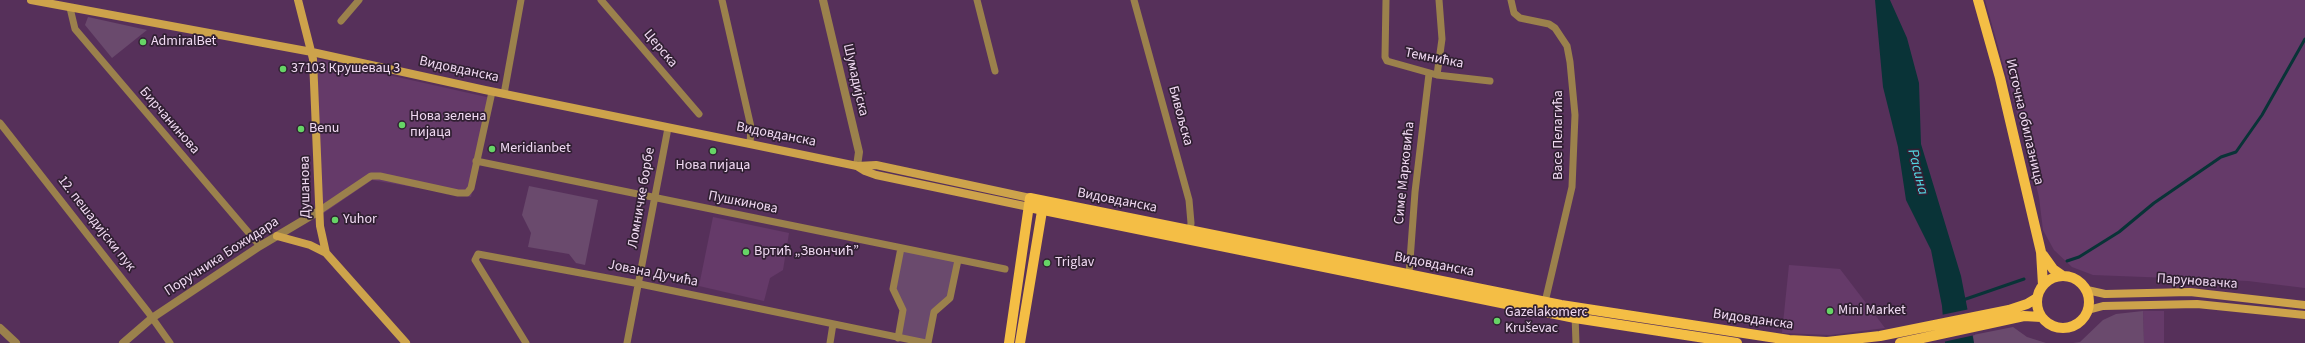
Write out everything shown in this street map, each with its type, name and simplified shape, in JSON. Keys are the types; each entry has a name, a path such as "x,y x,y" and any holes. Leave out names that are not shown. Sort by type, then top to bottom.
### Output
{"main road":[{"name":"Видовданска","path":"31,0 312,52 492,92 857,166 876,175 1030,202 1188,241 1391,282 1575,318 1704,341 1737,343"},
{"name":"Душанова","path":"298,0 312,52 319,211 322,239 326,253 406,343"},
{"name":"Источна обилазница","path":"1978,0 2000,78 2041,252 2042,285"},
{"path":"1009,343 1030,202"},
{"name":"Видовданска","path":"1043,205 1191,230 1545,302 1789,340 1827,343 1841,342 2010,314"},
{"path":"1020,343 1043,205"},
{"path":"277,236 310,245 326,253"},
{"name":"Источна обилазница","path":"2041,252 2053,269 2063,276"},
{"path":"1391,282 1393,271"},
{"path":"2010,314 2041,317 2050,325 2064,328 2080,322 2088,310 2090,300 2087,290 2077,280 2063,276 2055,277 2042,285 2037,298 2037,305 2041,317"},
{"name":"Паруновачка","path":"2087,290 2105,294 2190,292 2305,305"},
{"path":"1900,343 2010,314 2037,298"},
{"name":"Паруновачка","path":"2088,310 2104,306 2197,304 2305,315"}],"street":[{"path":"341,21 359,0"},
{"path":"504,94 521,0"},
{"name":"Церска","path":"601,0 699,114"},
{"path":"722,0 750,124 750,144"},
{"name":"Шумадијска","path":"823,0 858,152 857,166"},
{"path":"977,0 995,70"},
{"name":"Бивољска","path":"1134,0 1188,200 1191,230 1188,241"},
{"name":"Темнићка","path":"1386,0 1385,57 1387,61 1429,74 1490,81"},
{"path":"1437,75 1442,39 1439,0"},
{"name":"Васе Пелагића","path":"1511,0 1514,13 1520,18 1549,24 1555,28 1567,46 1570,62 1574,115 1572,187 1545,302"},
{"name":"Бирчанинова","path":"70,8 75,29 260,246"},
{"name":"Симе Марковића","path":"1409,274 1415,192 1429,74"},
{"name":"Поручника Божидара","path":"123,343 152,318 260,246 319,211 371,176 380,176 458,194 467,193 471,188 492,92"},
{"name":"12. пешадијски пук","path":"0,122 170,343"},
{"name":"Ломничке борбе","path":"627,343 640,284 668,128"},
{"name":"Пушкинова","path":"476,161 1005,270"},
{"path":"898,338 903,310 893,289 901,248"},
{"name":"Јована Дучића","path":"526,343 478,267 475,260 478,254 640,284 927,343"},
{"path":"927,343 934,312 950,298 958,260"},
{"path":"1576,307 1576,343"},
{"path":"830,343 833,324"},
{"path":"0,328 16,343"},
{"path":"1704,341 1706,328"}],"shaded area":[{"path":"1985,0 2305,0 2305,288 2248,281 2093,275 2072,267 2054,250 2043,230 2039,197 2029,156"},
{"path":"88,17 147,30 112,58 85,25"},
{"name":"Нова зелена пијаца","path":"317,59 491,98 471,197 372,180 321,215"},
{"path":"529,186 598,200 585,265 576,263 569,254 528,247 531,233 522,215"},
{"name":"Вртић „Звончић”","path":"713,217 789,233 783,270 770,278 764,301 699,286"},
{"path":"901,248 958,260 950,298 934,312 928,343 898,338 903,310 893,289"},
{"path":"1789,265 1840,269 1885,328 1830,335 1782,333"},
{"path":"2143,311 2164,311 2164,343 2144,343"},
{"path":"2143,311 2144,343 2073,343 2080,342 2103,320 2116,314"},
{"path":"2013,327 2027,337 2046,343 1974,343 1973,335"}],"water":[{"name":"Расина","path":"1875,0 1890,0 1907,38 1919,83 1921,144 1961,276 1974,343 1945,343 1942,306 1931,250 1906,200 1898,147 1883,87"}],"pier":[{"path":"1970,309 1975,335 1943,342 1941,315"}],"waterway":[{"path":"2067,261 2079,257 2119,232 2154,203 2221,157 2236,152 2262,115 2305,39"},
{"path":"1963,300 2024,279"}],"place":[{"name":"AdmiralBet","path":"143,42"},
{"name":"37103 Крушевац 3","path":"283,69"},
{"name":"Нова зелена пијаца","path":"402,125"},
{"name":"Benu","path":"301,129"},
{"name":"Meridianbet","path":"492,149"},
{"name":"Нова пијаца","path":"713,151"},
{"name":"Yuhor","path":"335,220"},
{"name":"Вртић „Звончић”","path":"746,252"},
{"name":"Triglav","path":"1047,263"},
{"name":"Mini Market","path":"1830,311"},
{"name":"Gazelakomerc Kruševac","path":"1497,321"}]}
